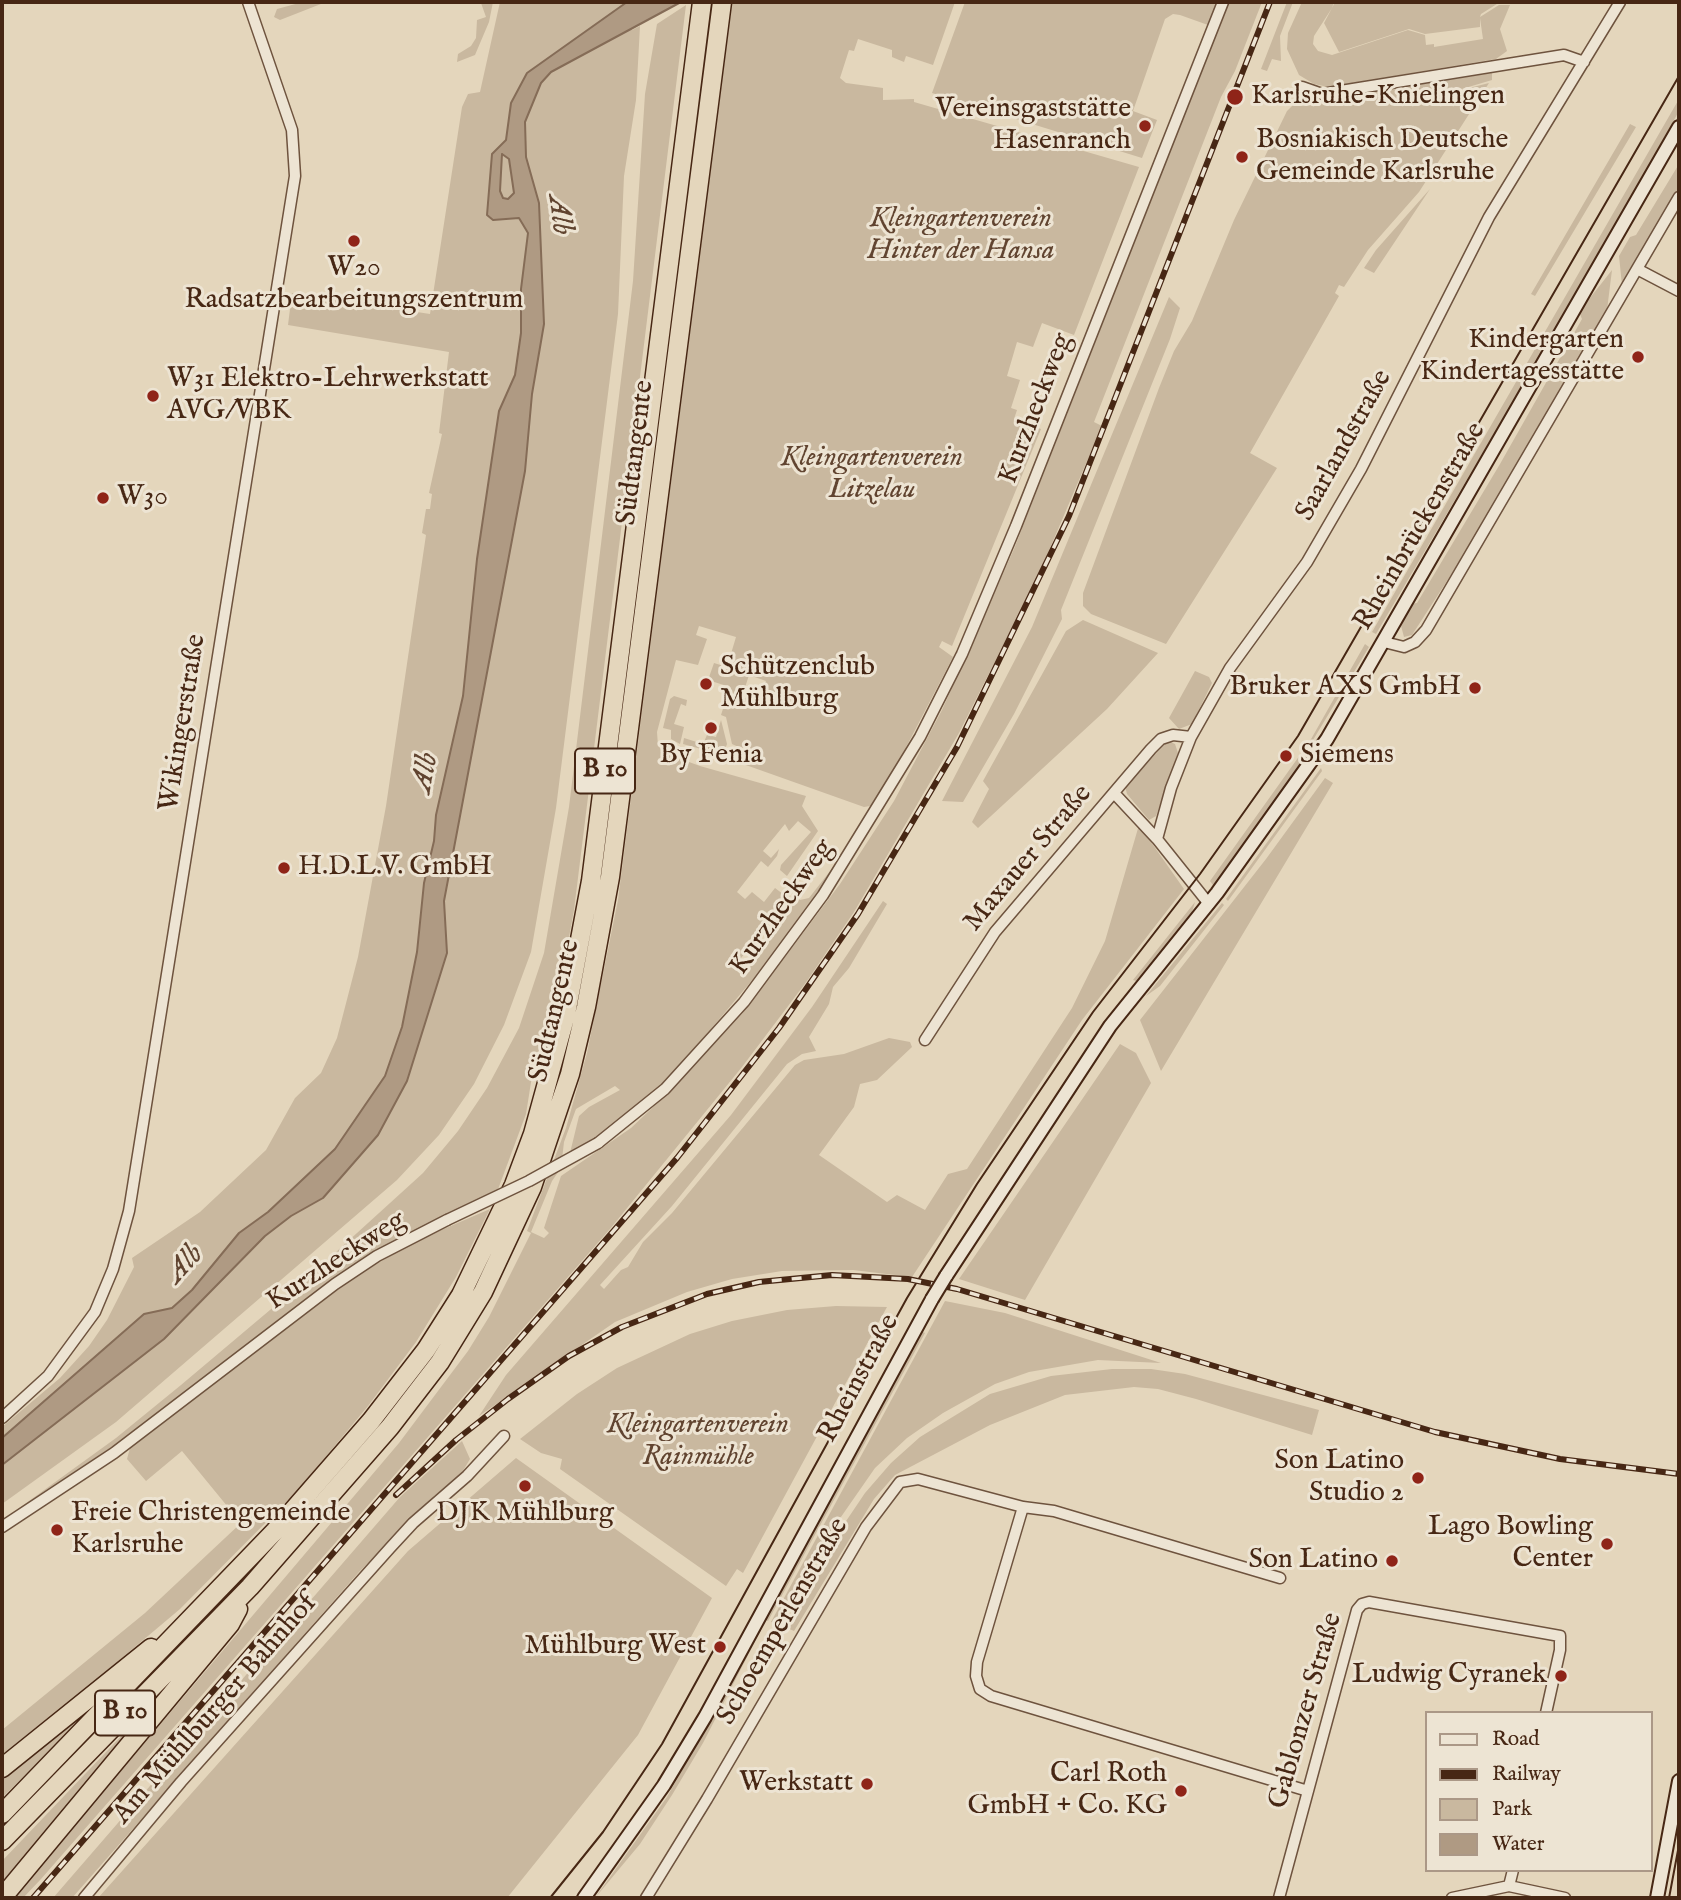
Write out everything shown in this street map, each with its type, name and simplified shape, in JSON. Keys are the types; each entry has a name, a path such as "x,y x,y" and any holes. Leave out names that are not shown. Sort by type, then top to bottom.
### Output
{"highway":[{"name":"Südtangente","path":"2,1814 324,1477 426,1350 461,1295 490,1241 533,1134 566,1014 591,881 702,2"},
{"name":"Südtangente","path":"2,1841 250,1587 390,1427 440,1362 483,1292 532,1187 570,1074 586,1007 612,864 722,2"},
{"path":"2,1898 230,1624 250,1587"},
{"path":"2,1769 103,1684 196,1614"}],"main road":[{"name":"Rheinbrückenstraße","path":"1209,904 1314,759 1384,642 1679,127"},
{"name":"Rheinstraße","path":"584,1898 657,1797 705,1717 946,1276 1110,1026 1209,904"},
{"path":"1657,1898 1679,1781"}],"street":[{"name":"Wikingerstraße","path":"2,1418 48,1376 94,1312 113,1269 129,1211 295,176 292,130 248,2"},
{"name":"Kurzheckweg","path":"2,1527 114,1453 335,1284 377,1256 529,1181 598,1143 664,1089 753,991 823,895 920,737 962,654 1016,526 1223,2"},
{"name":"Saarlandstraße","path":"1157,839 1171,788 1196,726 1230,668 1307,562 1341,504 1489,217 1620,2"},
{"path":"1302,87 1322,94 1564,55 1584,62"},
{"path":"1384,642 1404,647 1415,642 1426,630 1679,197"},
{"path":"1637,269 1679,291"},
{"name":"Maxauer Straße","path":"925,1040 995,932 1114,793 1161,740 1173,735 1191,737"},
{"path":"1114,793 1157,839 1209,904"},
{"name":"Am Mühlburger Bahnhof","path":"84,1898 190,1773 390,1548 413,1523 467,1476 504,1436"},
{"name":"Schoemperlenstraße","path":"646,1898 866,1527 897,1485 906,1480 918,1479 1023,1507 1054,1511 1280,1578"},
{"path":"1023,1507 977,1662 976,1676 980,1689 991,1696 1308,1791"},
{"name":"Gablonzer Straße","path":"1279,1898 1357,1610 1368,1602 1560,1636 1560,1650 1546,1711"},
{"path":"1509,1886 1512,1872"},
{"path":"1452,1898 1509,1886 1565,1898"}],"green space":[{"path":"303,2 326,2 280,20 274,17 277,9"},
{"path":"493,2 489,22 475,55 457,62 458,54 471,46 476,38 477,20 486,17 481,3"},
{"path":"500,2 627,2 624,4 632,30 640,26 636,100 624,176 618,314 556,808 531,952 504,1025 474,1084 439,1135 397,1180 116,1422 2,1504 2,1427 60,1378 89,1346 107,1320 134,1267 132,1258 200,1212 266,1150 295,1098 321,1073 337,1038 358,957 386,806 426,535 422,533 426,509 430,509 432,494 429,493 442,434 439,433 449,352 288,325 292,293 430,314 462,107 468,94 480,92"},
{"path":"732,2 955,2 933,65 906,56 904,62 892,57 892,50 858,39 854,51 849,50 840,78 846,83 883,88 883,100 914,99 914,102 1139,167 1074,335 1042,323 1033,347 1017,342 1007,376 1020,380 1011,408 1017,410 1014,419 1041,429 952,646 942,641 939,647 953,657 876,805 864,807 743,764 743,749 732,744 726,717 721,715 730,687 708,680 714,663 727,667 736,637 699,626 696,635 707,639 698,665 676,660 657,732 658,746 667,754 700,766 806,796 802,806 818,831 787,876 780,870 781,865 811,832 798,821 789,831 785,824 763,851 771,858 779,849 777,856 768,867 761,861 737,892 745,899 752,892 764,902 775,888 787,897 767,928 734,966 739,968 760,946 795,897 800,900 809,898 852,843 776,952 683,1062 654,1092 596,1139 570,1153 579,1116 589,1107 620,1090 615,1086 576,1109 564,1142 561,1168 552,1181 531,1232 544,1238 549,1233 544,1228 561,1176 631,1128 669,1092 742,1014 840,884 894,801 942,710 1014,549 1229,2 1262,2 1235,71 1221,97 1094,422 1102,426 1039,574 959,733 854,912 807,981 742,1067 610,1229 41,1879 23,1898 13,1898 399,1443 468,1351 489,1317 531,1233 527,1231 566,1128 587,1053 618,900","holes":["749,675 766,681 761,693 755,691 752,700 742,697"]},
{"path":"965,2 1218,2 1208,25 1173,14 1165,19 1133,111 1157,120 1142,158 932,93"},
{"path":"1287,2 1293,2 1280,36 1281,61 1272,59 1267,71 1261,69"},
{"path":"1302,2 1334,2 1332,8 1335,2 1500,2 1480,17 1499,5 1510,5 1500,29 1507,51 1496,59 1328,87 1314,84 1299,75 1287,49 1288,33","holes":["1332,8 1324,23 1339,52 1409,29 1425,34 1480,27 1480,18 1483,39 1434,47 1434,44 1426,45 1425,35 1408,30 1332,55 1318,51 1313,44 1314,36"]},
{"path":"686,5 574,910 562,975 532,1076 526,1114 497,1192 390,1243 345,1271 109,1449 11,1514 116,1438 181,1385 302,1283 423,1173 458,1131 487,1088 519,1028 544,953 569,807 633,281 645,94 657,24"},
{"path":"1492,73 1492,80 1445,94 1489,83 1419,192 1368,250 1344,287 1339,285 1335,293 1339,296 1250,453 1277,468 1166,644 1091,614 1083,606 1083,593 1159,388 1174,351 1192,321 1234,220 1287,111 1296,102 1304,103"},
{"path":"1679,99 1679,111 1595,262 1376,634 1372,632"},
{"path":"1630,124 1636,127 1535,296 1531,294"},
{"path":"1679,164 1679,187 1622,285 1619,256 1630,237 1636,235"},
{"path":"1430,189 1374,273 1364,268 1376,250"},
{"path":"675,270 674,305 603,864 575,1019 542,1138 484,1275 431,1361 393,1411 269,1552 480,1274 522,1181 558,1075"},
{"path":"1612,270 1607,310 1491,513 1412,635 1404,637 1400,622 1411,604 1417,603 1500,464 1582,319 1579,312"},
{"path":"1169,297 1180,308 1170,339 1061,610 1062,619 1014,714 963,802 942,801 1032,627"},
{"path":"1083,620 1158,653 1107,709 978,828 972,822 989,789 983,781 1066,631"},
{"path":"1365,644 1369,647 1307,750 1306,748"},
{"path":"1195,671 1209,677 1212,683 1192,724 1179,729 1169,718"},
{"path":"674,696 687,700 686,706 681,704 674,724 684,727 680,744 671,739 671,730 663,728 670,699"},
{"path":"721,720 727,744 723,755 683,744 684,738 703,744 707,735 716,737"},
{"path":"1168,741 1175,744 1178,753 1156,816 1149,820 1127,794 1125,786"},
{"path":"1300,755 1305,756 1213,885 1210,881"},
{"path":"1321,768 1322,771 1228,901 1226,899"},
{"path":"1325,778 1333,783 1161,1071 1140,1020 1266,859"},
{"path":"1139,825 1184,889 1082,1020 912,1277 853,1270 782,1271 732,1279 687,1292 615,1322 479,1416 506,1375 731,1115 812,1007 883,901 887,904 849,968 833,987 829,1004 809,1037 816,1051 802,1054 787,1064 672,1206 600,1285 604,1289 621,1270 628,1267 643,1242 672,1213 795,1065 804,1060 844,1054 889,1038 910,1042 912,1047 877,1080 860,1084 854,1107 819,1155 887,1202 897,1195 925,1210 948,1174 967,1169 1072,1008 1105,941"},
{"path":"1195,902 1192,912 1165,947 1136,981 1133,980"},
{"path":"1222,903 1224,905 1160,986 1146,996"},
{"path":"1120,1044 1136,1053 1151,1083 1025,1300 959,1279"},
{"path":"490,1209 456,1277 416,1342 368,1406 298,1490 180,1609 2,1759 2,1730 145,1613 241,1523 182,1451 146,1481 127,1459 130,1448 356,1276 416,1241"},
{"path":"945,1301 1005,1313 1161,1363 1098,1360 1029,1372 995,1384 943,1413 907,1438 875,1468 818,1550 779,1624 771,1622"},
{"name":"Kleingartenverein Rainmühle","path":"836,1306 887,1307 743,1573 737,1569 726,1586 560,1469 562,1459 541,1453 520,1439 577,1394 617,1368 690,1334 732,1321 787,1310"},
{"path":"923,1332 925,1333 768,1621 766,1620"},
{"path":"1112,1369 1151,1369 1185,1374 1319,1410 1312,1435 1196,1399 1158,1389 1134,1387 1065,1395 990,1425 895,1475 874,1499 794,1631 785,1627 836,1536 865,1493 891,1463 920,1437 990,1394 1051,1376"},
{"path":"462,1441 470,1459 461,1474 434,1496 359,1572 72,1898 53,1898 400,1497"},
{"path":"516,1458 712,1598 638,1735 507,1898 98,1898 408,1551"},
{"path":"230,1592 216,1611 2,1830 2,1825"},
{"path":"764,1624 703,1743 672,1795 640,1844 595,1898 667,1797"},
{"path":"149,1707 153,1711 2,1889 2,1861"},
{"path":"89,1710 2,1798 2,1778 66,1724"}],"water":[{"path":"627,2 681,2 551,72 541,83 525,122 526,157 539,203 544,324 532,394 525,471 444,901 447,953 407,1081 378,1135 323,1198 291,1216 265,1236 164,1339 2,1465 2,1438 144,1314 172,1308 192,1290 239,1233 268,1212 335,1149 385,1076 402,1027 417,952 424,883 434,841 436,815 463,696 477,559 499,411 515,375 521,333 521,289 528,233 519,218 493,220 487,215 492,154 506,140 511,103 527,73","holes":["502,154 509,159 514,193 508,199 503,198 500,191"]}],"tram line":[{"path":"550,1898 603,1832 662,1744 907,1298 977,1184 1093,1012 1200,874 1298,736 1679,76"},
{"path":"1669,1898 1679,1845"}],"railway":[{"path":"33,1898 677,1158 779,1028 858,914 957,747 1069,516 1270,2"},
{"path":"396,1495 456,1440 508,1399 569,1356 622,1327 707,1294 759,1282 832,1275 908,1279 957,1289 1435,1432 1560,1459 1679,1474"}],"place":[{"name":"Karlsruhe-Knielingen","path":"1235,97"},
{"name":"Vereinsgaststätte Hasenranch","path":"1145,126"},
{"name":"Bosniakisch Deutsche Gemeinde Karlsruhe","path":"1242,157"},
{"name":"W20 Radsatzbearbeitungszentrum","path":"354,241"},
{"name":"Kindergarten Kindertagesstätte","path":"1638,357"},
{"name":"W31 Elektro-Lehrwerkstatt AVG/VBK","path":"153,396"},
{"name":"W30","path":"103,498"},
{"name":"Schützenclub Mühlburg","path":"706,684"},
{"name":"Bruker AXS GmbH","path":"1475,688"},
{"name":"By Fenia","path":"711,728"},
{"name":"Siemens","path":"1286,756"},
{"name":"H.D.L.V. GmbH","path":"284,868"},
{"name":"Son Latino Studio 2","path":"1418,1478"},
{"name":"DJK Mühlburg","path":"525,1486"},
{"name":"Freie Christengemeinde Karlsruhe","path":"57,1530"},
{"name":"Lago Bowling Center","path":"1607,1544"},
{"name":"Son Latino","path":"1392,1561"},
{"name":"Mühlburg West","path":"720,1647"},
{"name":"Ludwig Cyranek","path":"1561,1676"},
{"name":"Werkstatt","path":"867,1784"},
{"name":"Carl Roth GmbH + Co. KG","path":"1181,1791"}],"water label":[{"name":"Alb","path":"558,215"},
{"name":"Alb","path":"427,773"},
{"name":"Alb","path":"186,1265"}],"park label":[{"name":"Kleingartenverein Hinter der Hansa","path":"961,236"},
{"name":"Kleingartenverein Litzelau","path":"872,475"}]}
